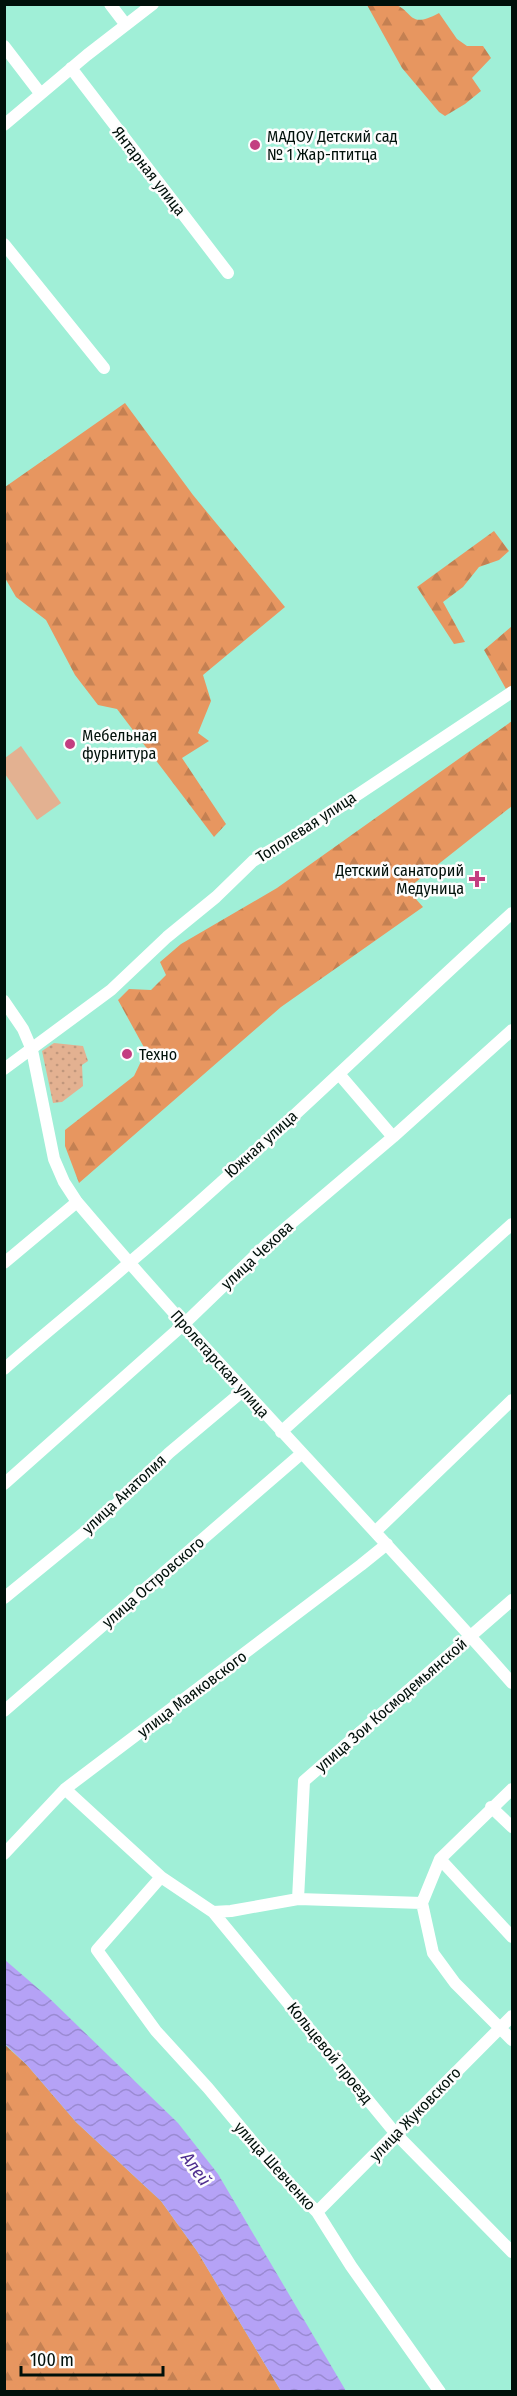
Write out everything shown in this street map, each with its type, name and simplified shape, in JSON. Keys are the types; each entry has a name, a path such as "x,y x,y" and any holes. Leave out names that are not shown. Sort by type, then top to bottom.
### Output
{"street":[{"path":"110,4 126,25"},
{"path":"4,125 40,93 153,4"},
{"path":"4,46 40,93"},
{"name":"Янтарная улица","path":"71,68 228,273"},
{"path":"4,244 104,368"},
{"name":"Тополевая улица","path":"4,1070 111,990 253,861 309,827 513,692"},
{"name":"Южная улица","path":"4,1369 129,1263 513,913"},
{"name":"Пролетарская улица","path":"4,1002 23,1029 32,1050 54,1159 64,1182 77,1202 281,1432 376,1531 513,1683"},
{"name":"улица Чехова","path":"4,1484 184,1324 268,1243 393,1137 513,1030"},
{"path":"339,1074 393,1137"},
{"path":"4,1263 77,1202"},
{"path":"281,1432 513,1224"},
{"name":"улица Анатолия","path":"4,1598 102,1518 169,1453 244,1390"},
{"path":"376,1531 513,1400"},
{"name":"улица Островского","path":"4,1711 302,1454"},
{"name":"улица Маяковского","path":"4,1854 65,1790 387,1544"},
{"name":"улица Зои Космодемьянской","path":"298,1899 304,1781 513,1600"},
{"path":"513,1789 491,1807 440,1859 422,1903 433,1953 455,1983 513,2040"},
{"name":"Кольцевой проезд","path":"65,1790 161,1877 213,1912 396,2134 513,2252"},
{"path":"491,1807 513,1827"},
{"path":"440,1859 513,1937"},
{"name":"улица Шевченко","path":"161,1877 97,1950 156,2031 208,2088 277,2171 317,2212 351,2266 440,2391"},
{"path":"213,1912 298,1899 422,1903"},
{"name":"улица Жуковского","path":"317,2212 513,2016"}],"shaded area":[{"path":"21,746 61,803 37,820 5,774 5,758"},
{"path":"54,1043 83,1046 88,1061 82,1065 83,1086 62,1102 53,1103 42,1051"}],"green space":[{"path":"392,4 399,6 411,17 421,20 439,13 457,39 467,46 483,46 491,58 472,78 481,91 445,116 439,112 402,68 367,5"},
{"path":"125,403 193,495 285,607 203,675 211,701 198,733 209,741 182,758 226,824 214,837 117,709 98,705 75,675 46,620 16,597 5,578 5,487"},
{"path":"494,531 509,551 499,560 479,567 463,587 443,602 465,642 454,644 417,587"},
{"path":"512,626 512,685 506,689 484,650"},
{"path":"512,721 512,806 407,889 423,907 281,1007 79,1183 65,1146 65,1130 134,1076 146,1051 118,1000 129,989 151,990 166,975 160,962 181,944 277,888"},
{"path":"4,2044 27,2065 76,2122 161,2201 197,2251 281,2391 5,2391"}],"water":[{"name":"Алей","path":"5,1960 48,1997 178,2123 218,2174 346,2391 281,2391 197,2251 161,2201 76,2122 27,2065 5,2044"}],"place":[{"name":"МАДОУ Детский сад № 1 Жар-птитца","path":"255,145"},
{"name":"Мебельная фурнитура","path":"70,744"},
{"name":"Детский санаторий Медуница","path":"477,879"},
{"name":"Техно","path":"127,1054"}]}
